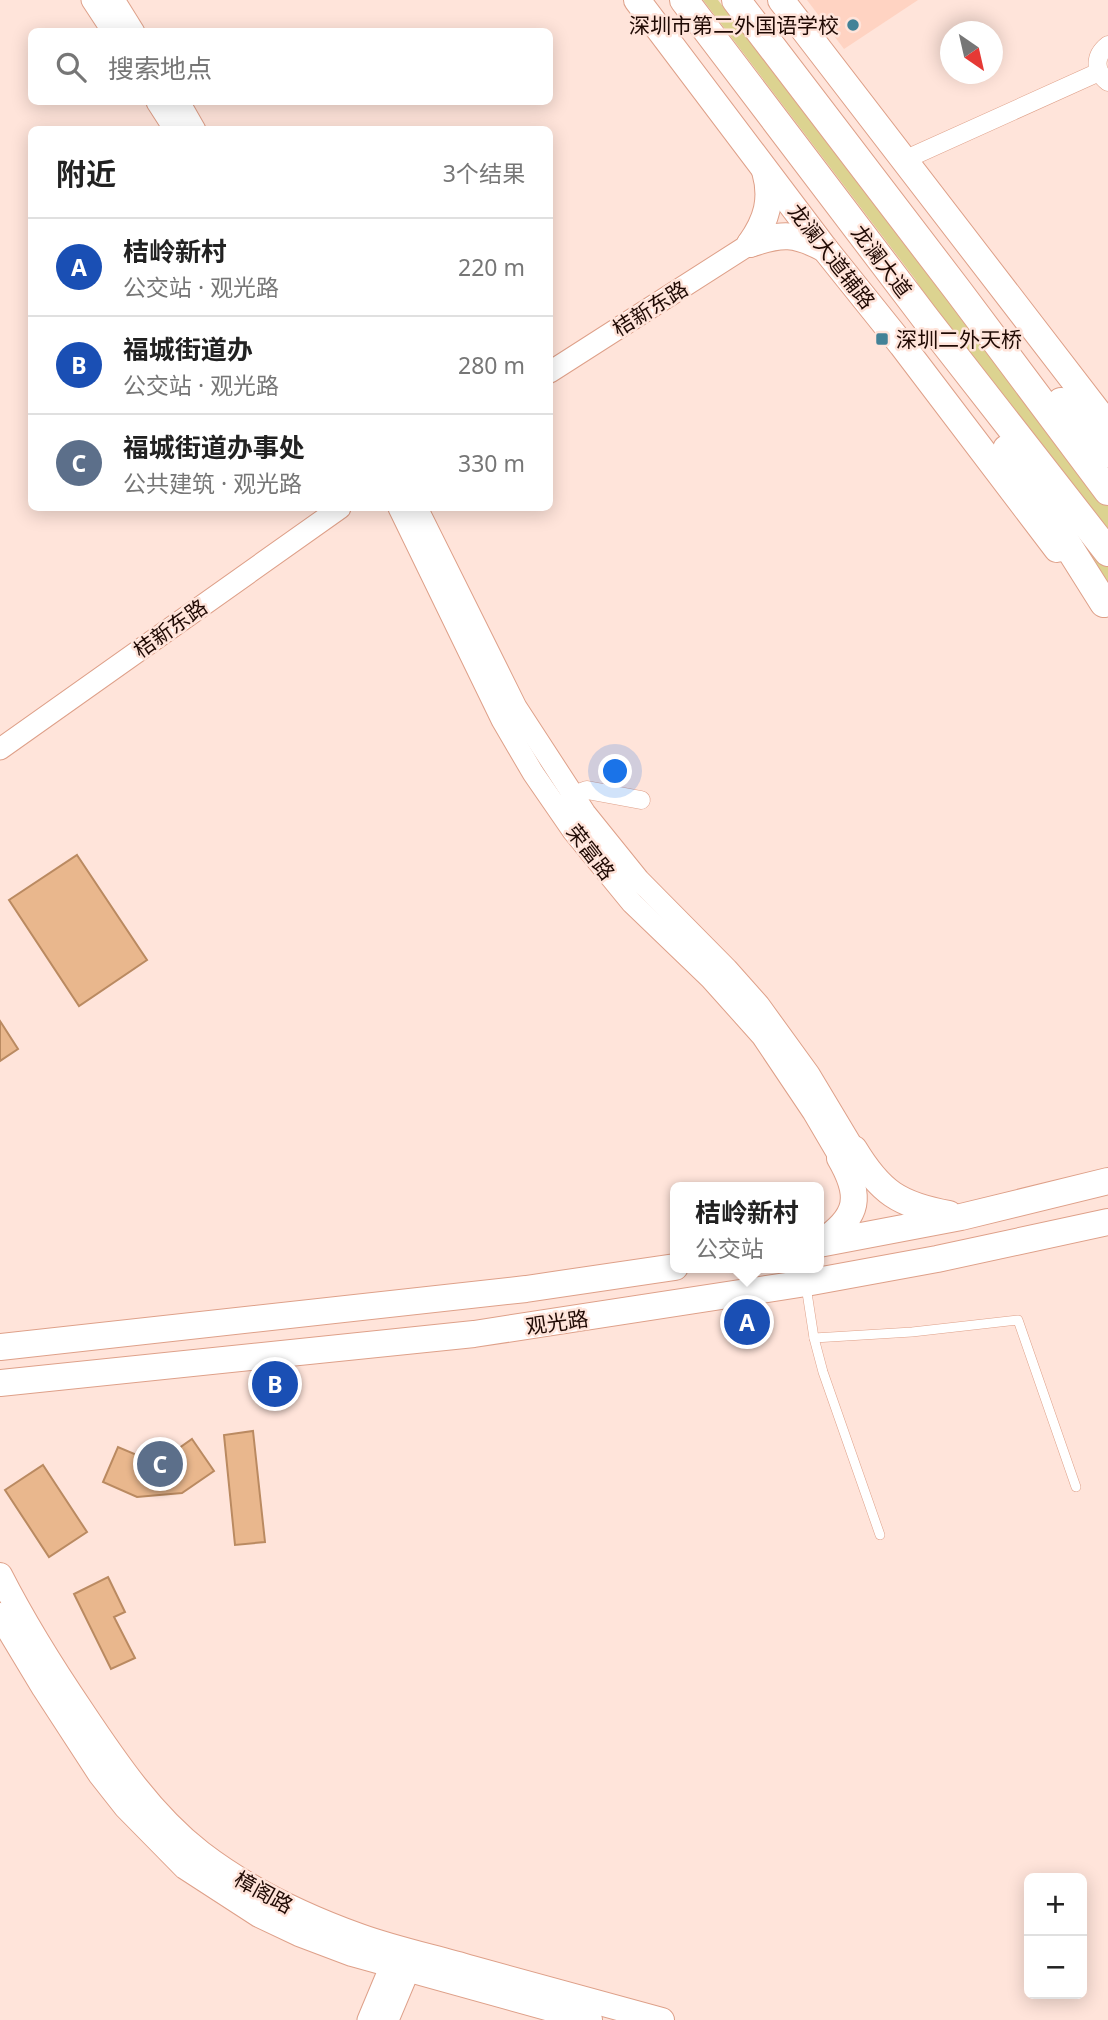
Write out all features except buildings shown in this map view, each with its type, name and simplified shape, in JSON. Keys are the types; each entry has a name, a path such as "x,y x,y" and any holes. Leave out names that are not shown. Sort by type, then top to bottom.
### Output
{"highway":[{"name":"龙澜大道","path":"684,0 926,319 1108,552"},
{"name":"龙澜大道","path":"736,0 1108,491"},
{"path":"959,292 1108,453"},
{"path":"926,319 1106,606"}],"main road":[{"name":"龙澜大道辅路","path":"638,0 825,249 902,345 1057,549 1106,606"},
{"path":"781,0 1108,425"},
{"path":"750,244 761,229 769,202 764,166"},
{"path":"750,244 768,237 793,236 825,249"},
{"path":"847,1153 892,1195 922,1210 961,1217"},
{"path":"824,1241 838,1231 852,1211 854,1199 847,1153"},
{"path":"824,1243 961,1217 1108,1181"},
{"name":"观光路","path":"0,1383 474,1335 806,1283 937,1259 1108,1222"},
{"name":"观光路","path":"0,1347 526,1289 670,1268"},
{"path":"0,1335 57,1340"},
{"path":"0,1394 27,1379"},
{"name":"樟阁路","path":"0,1575 18,1610 117,1763 142,1794 199,1851 266,1895 361,1937 403,1962 590,2020"},
{"name":"樟阁路","path":"0,1615 100,1774 126,1807 185,1867 259,1915 352,1954 403,1962 662,2020"}],"street":[{"path":"92,0 110,28"},
{"path":"114,0 132,28"},
{"path":"904,160 1103,77 1097,59 1108,46"},
{"path":"159,105 172,126"},
{"path":"180,105 193,126"},
{"name":"桔新东路","path":"553,370 750,244"},
{"name":"桔新东路","path":"0,749 336,511"},
{"name":"荣富路","path":"400,511 502,720 533,773 607,842 639,880 760,1005 809,1074 847,1153"},
{"name":"荣富路","path":"418,511 565,802"},
{"path":"565,802 587,790 640,800"},
{"path":"368,2020 403,1962"},
{"path":"388,2020 403,1962"}],"lane":[{"path":"806,1283 814,1338 823,1372 880,1535"},
{"path":"814,1338 912,1332 1018,1320 1076,1487"}],"shaded area":[{"path":"703,0 718,0 934,283 1108,465 1108,586 915,279"},
{"name":"深圳市第二外国语学校","path":"807,0 918,0 844,49"}],"place":[{"name":"深圳市第二外国语学校","path":"853,25"},
{"name":"深圳二外天桥","path":"882,339"},
{"name":"桔岭新村","path":"747,1322"},
{"name":"福城街道办","path":"275,1384"},
{"name":"福城街道办事处","path":"160,1464"}]}
